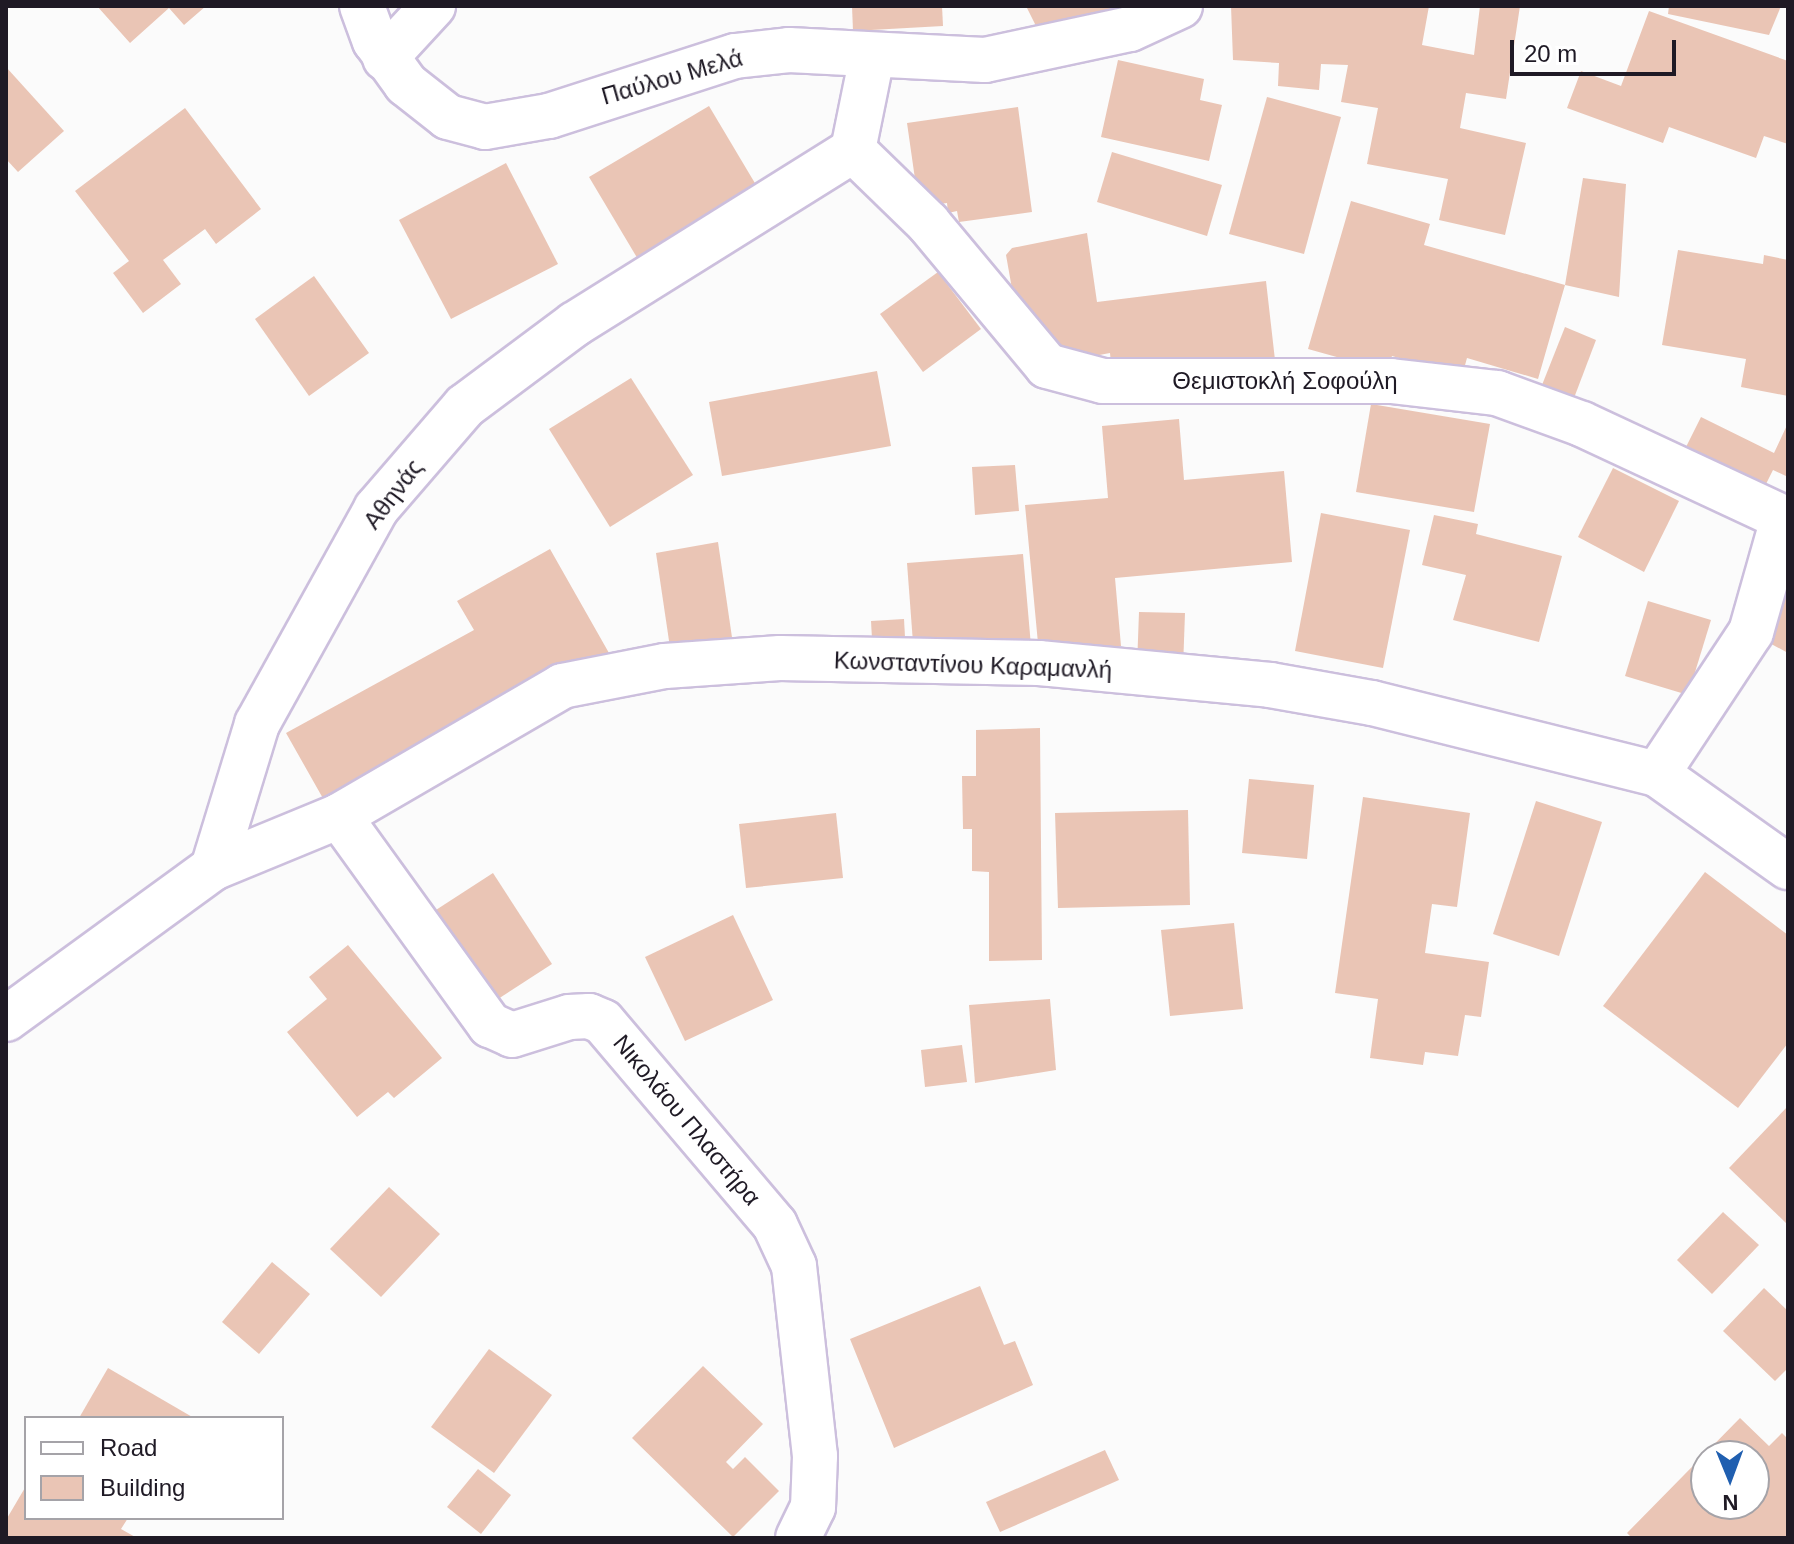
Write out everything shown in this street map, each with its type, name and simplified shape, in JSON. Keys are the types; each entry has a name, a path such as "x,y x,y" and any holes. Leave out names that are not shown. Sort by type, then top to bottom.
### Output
{"street":[{"name":"Παύλου Μελά","path":"362,6 385,58 406,84 448,117 485,127 549,116 735,56 789,50 872,57 985,60 1130,29 1180,6"},
{"path":"385,58 433,6"},
{"path":"853,150 872,57"},
{"name":"Θεμιστοκλή Σοφούλη","path":"853,150 928,223 1047,366 1103,381 1391,381 1497,393 1582,424 1786,520"},
{"name":"Αθηνάς","path":"213,868 257,724 376,509 465,406 600,308 853,150"},
{"path":"1657,774 1751,632 1786,520"},
{"name":"Κωνσταντίνου Καραμανλή","path":"213,868 339,816 562,686 665,666 780,658 1039,663 1270,685 1372,703 1657,774 1788,867"},
{"name":"Νικολάου Πλαστήρα","path":"339,816 490,1025 512,1035 569,1017 589,1016 603,1022 775,1225 794,1266 815,1456 813,1507 798,1538"},
{"path":"6,1019 213,868"}],"building":[{"path":"97,6 206,6 184,25 169,8 130,43"},
{"path":"852,6 942,6 943,26 853,31"},
{"path":"1026,6 1146,6 1125,18 1036,26"},
{"path":"1231,6 1429,6 1422,45 1474,55 1480,6 1520,6 1506,99 1466,93 1460,128 1526,143 1505,235 1439,220 1448,179 1367,164 1378,108 1341,102 1348,65 1321,64 1319,90 1278,86 1279,63 1233,60"},
{"path":"1669,6 1781,6 1769,35 1668,14"},
{"path":"1649,11 1788,61 1788,144 1764,136 1756,158 1669,127 1663,143 1567,108 1581,71 1621,86"},
{"path":"1118,60 1204,79 1200,100 1222,105 1209,161 1101,137"},
{"path":"6,67 64,131 18,172 6,159"},
{"path":"1267,97 1341,117 1304,254 1229,234"},
{"path":"709,106 762,195 642,266 589,177"},
{"path":"1018,107 1032,212 959,222 957,211 948,213 947,203 919,207 907,123"},
{"path":"185,108 261,209 216,244 205,229 163,260 181,284 143,313 113,273 129,261 75,191"},
{"path":"1112,152 1222,185 1207,236 1097,202"},
{"path":"506,163 558,264 451,319 399,220"},
{"path":"1583,178 1626,184 1619,297 1565,285"},
{"path":"1351,201 1430,224 1424,245 1565,285 1538,379 1467,358 1462,376 1392,356 1387,371 1308,349"},
{"path":"1087,233 1097,302 1266,281 1275,360 1112,374 1110,353 1062,362 1017,317 1006,255 1012,248"},
{"path":"1678,250 1763,264 1764,255 1788,260 1788,396 1741,387 1746,359 1662,345"},
{"path":"938,272 981,329 923,372 880,314"},
{"path":"314,276 369,353 309,396 255,319"},
{"path":"1565,327 1596,340 1574,398 1542,385"},
{"path":"877,371 891,446 722,476 709,402"},
{"path":"631,378 693,475 610,527 549,429"},
{"path":"1371,404 1490,424 1474,512 1356,492"},
{"path":"1701,417 1774,453 1788,423 1788,477 1773,470 1759,498 1680,459"},
{"path":"1179,419 1184,480 1284,471 1292,562 1115,578 1121,646 1039,654 1025,505 1108,498 1102,426"},
{"path":"1015,465 1019,511 975,515 972,467"},
{"path":"1613,468 1679,501 1644,572 1578,537"},
{"path":"1321,513 1410,530 1383,668 1295,651"},
{"path":"1434,515 1478,524 1476,534 1562,556 1539,642 1453,620 1466,575 1422,565"},
{"path":"718,542 734,651 672,661 656,553"},
{"path":"550,549 609,653 329,809 286,733 474,630 457,601"},
{"path":"1023,554 1031,646 914,656 907,563"},
{"path":"1788,591 1788,653 1762,639"},
{"path":"1648,601 1711,620 1688,695 1625,676"},
{"path":"1139,612 1185,613 1183,668 1137,666"},
{"path":"904,619 906,655 873,657 871,621"},
{"path":"1040,728 1042,960 989,961 989,872 972,871 972,829 963,829 962,776 976,776 976,730"},
{"path":"1249,779 1314,785 1307,859 1242,853"},
{"path":"1363,797 1470,813 1457,907 1432,904 1425,953 1489,962 1481,1017 1465,1015 1458,1056 1425,1052 1423,1065 1370,1058 1378,999 1335,993"},
{"path":"1536,801 1602,822 1559,956 1493,934"},
{"path":"1188,810 1190,905 1058,908 1055,813"},
{"path":"836,813 843,878 746,888 739,824"},
{"path":"1705,872 1788,935 1788,1043 1738,1108 1603,1006"},
{"path":"493,873 552,964 481,1010 422,919"},
{"path":"733,915 773,1000 685,1041 645,957"},
{"path":"1234,923 1243,1009 1170,1016 1161,930"},
{"path":"348,945 442,1058 394,1098 388,1092 357,1117 287,1032 327,999 309,977"},
{"path":"1050,999 1056,1070 975,1083 969,1005"},
{"path":"962,1045 967,1082 925,1087 921,1050"},
{"path":"1788,1106 1788,1225 1729,1168"},
{"path":"389,1187 440,1234 381,1297 330,1249"},
{"path":"1723,1212 1759,1245 1712,1294 1677,1260"},
{"path":"272,1262 310,1294 259,1354 222,1322"},
{"path":"980,1286 1004,1345 1015,1341 1033,1385 894,1448 850,1339"},
{"path":"1764,1288 1788,1311 1788,1368 1775,1381 1723,1331"},
{"path":"489,1349 552,1395 494,1473 431,1427"},
{"path":"703,1366 763,1424 726,1462 733,1469 745,1457 779,1491 733,1537 632,1438"},
{"path":"108,1368 191,1416 80,1416"},
{"path":"1740,1418 1763,1440 1718,1440"},
{"path":"1782,1433 1788,1439 1788,1538 1632,1538 1627,1533 1690,1469 1690,1520 1770,1520 1770,1445"},
{"path":"1105,1450 1119,1480 1000,1532 986,1502"},
{"path":"478,1469 511,1495 481,1534 447,1507"},
{"path":"24,1489 24,1520 127,1520 121,1529 137,1538 6,1538 6,1520"}]}
